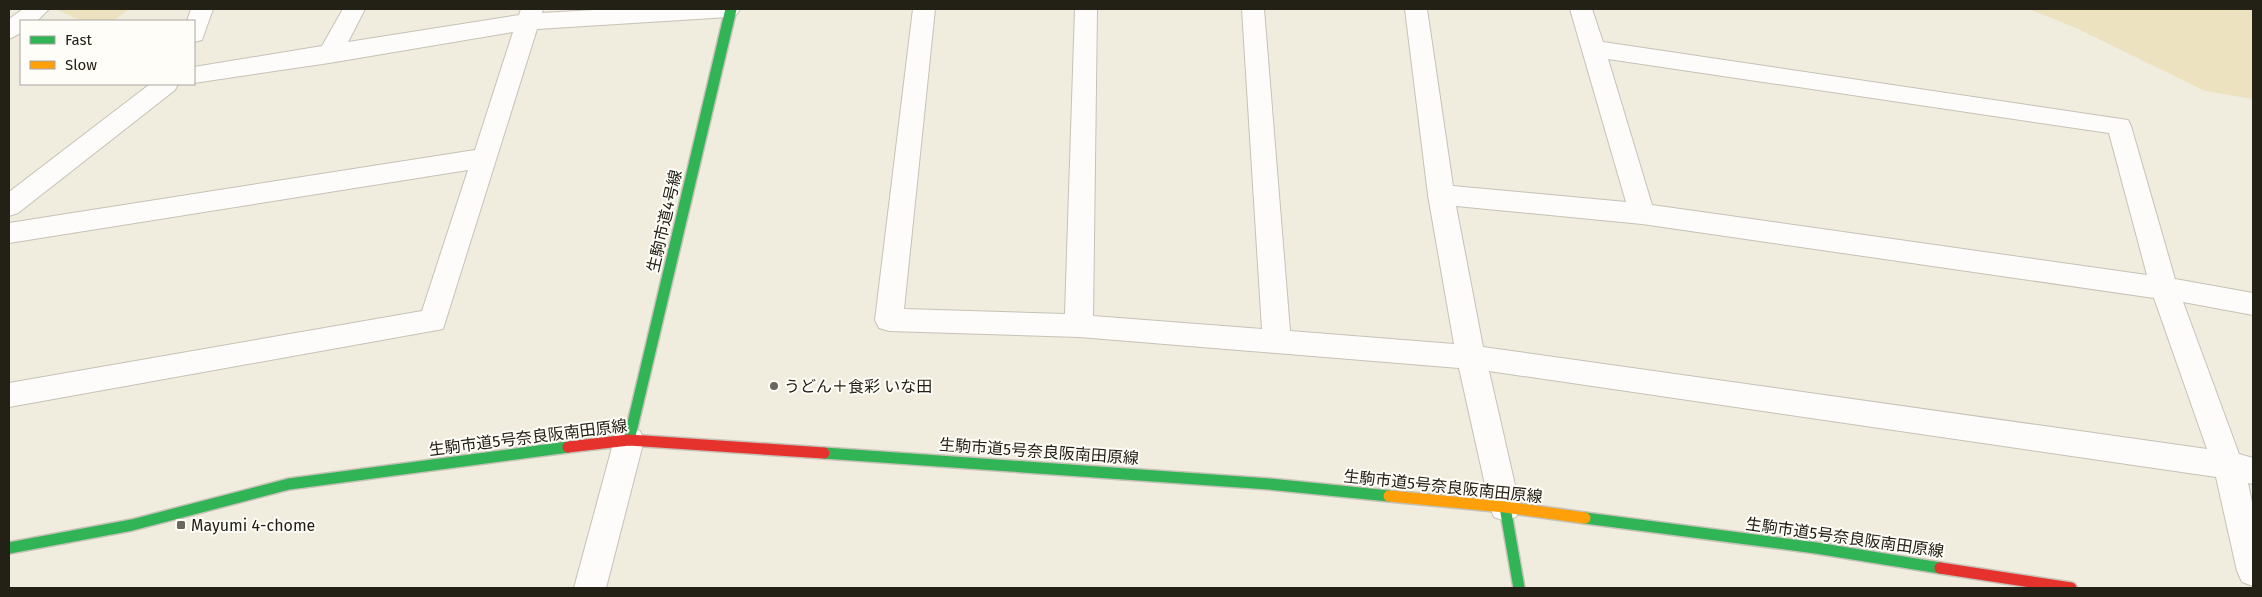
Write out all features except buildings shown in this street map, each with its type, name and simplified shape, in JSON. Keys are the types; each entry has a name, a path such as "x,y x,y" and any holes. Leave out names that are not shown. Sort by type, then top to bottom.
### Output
{"street":[{"path":"23,20 38,9"},
{"path":"195,31 202,9"},
{"path":"329,55 354,9"},
{"path":"195,75 329,55 529,16 730,9"},
{"name":"生駒市道4号線","path":"629,440 730,9"},
{"path":"924,9 889,320 1079,326 1471,357 2241,468"},
{"path":"1079,326 1086,9"},
{"path":"1253,9 1277,342"},
{"path":"1416,9 1440,195 1471,357 1505,508 1519,588"},
{"path":"1581,9 1642,214"},
{"path":"9,395 433,321 529,16"},
{"path":"9,30 20,22"},
{"path":"1594,49 2119,126 2164,288 2241,468 2253,571"},
{"path":"9,206 165,85"},
{"path":"9,233 485,158"},
{"path":"1440,195 1642,214 2164,288 2253,304"},
{"path":"590,588 629,440"},
{"name":"生駒市道5号奈良阪南田原線","path":"9,548 132,525 289,484 431,464 629,440 1259,484 1505,508 1816,548 2071,588"}],"shaded area":[{"path":"55,9 129,9 114,20 80,20"},
{"path":"2029,9 2253,9 2253,99 2205,91 2074,27"}],"traffic: fast":[{"path":"629,440 731,9"},
{"path":"9,548 132,525 289,484 568,447"},
{"path":"824,453 1269,484 1389,496"},
{"path":"1505,507 1519,588"},
{"path":"1585,518 1816,548 1940,568"}],"traffic: slow":[{"path":"1389,496 1505,507 1585,518"}],"traffic: jam":[{"path":"568,447 629,440 824,453"},
{"path":"1940,568 2071,588"}],"place":[{"name":"うどん＋食彩 いな田","path":"774,386"},
{"name":"Mayumi 4-chome","path":"181,525"}]}
